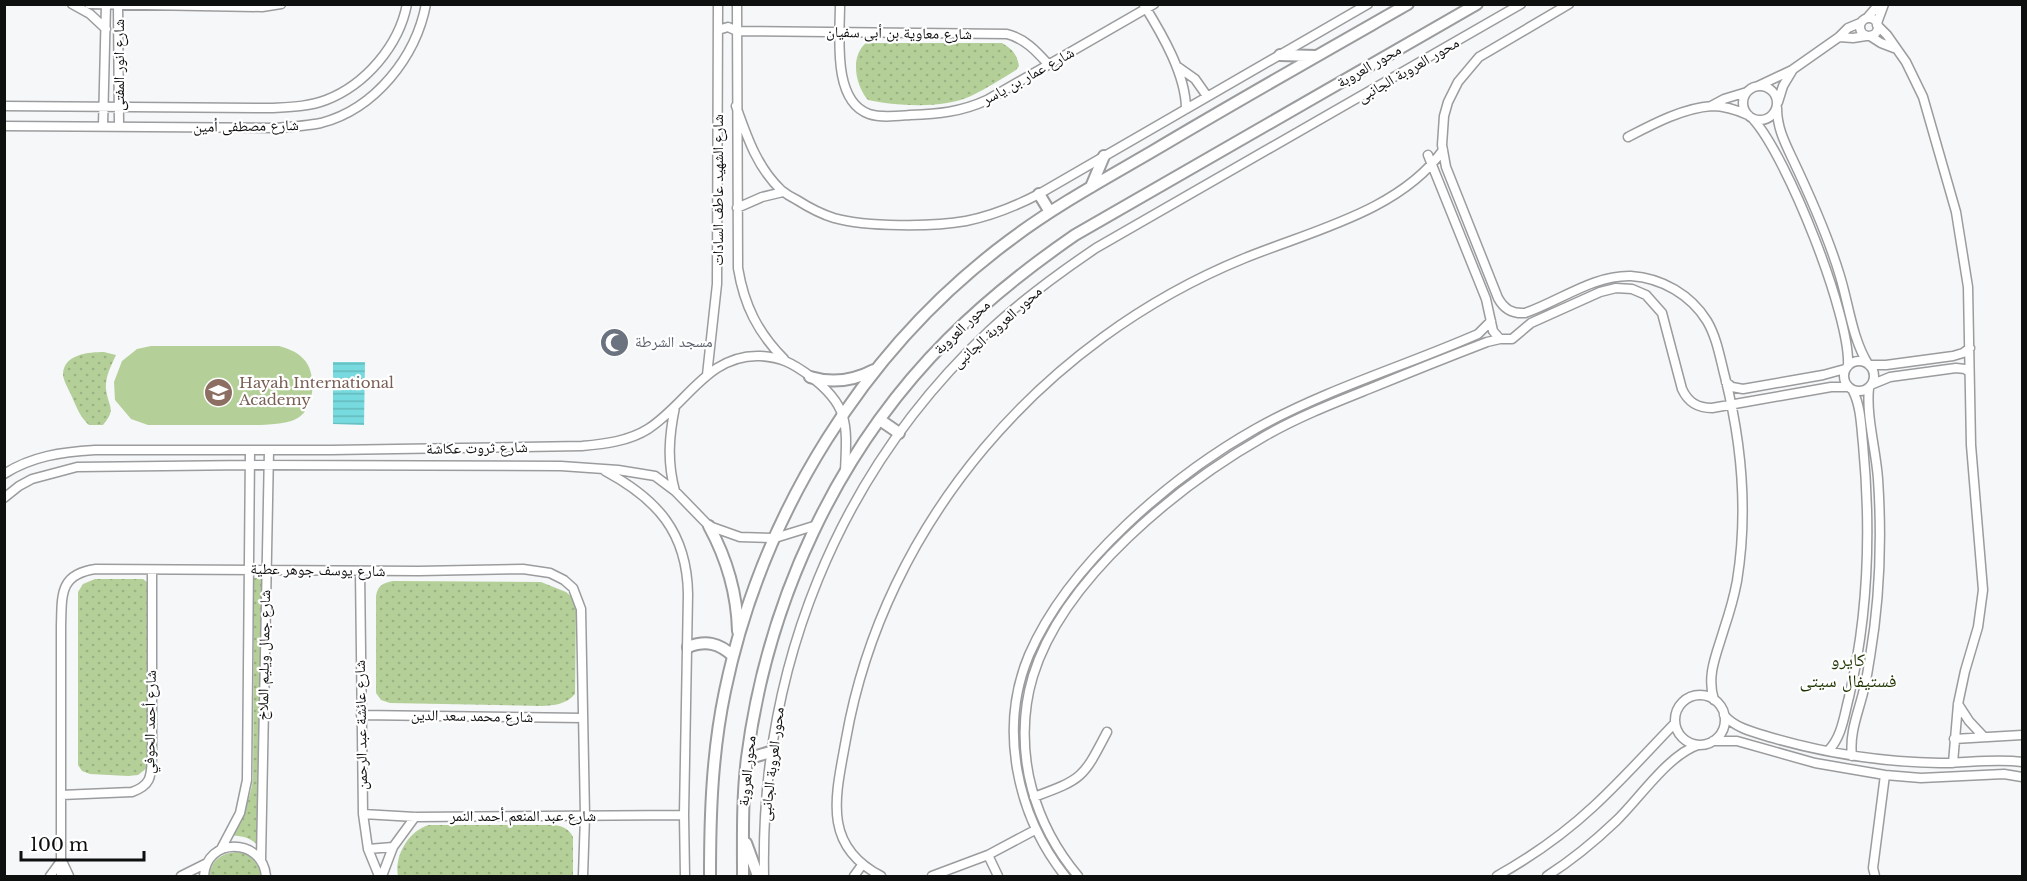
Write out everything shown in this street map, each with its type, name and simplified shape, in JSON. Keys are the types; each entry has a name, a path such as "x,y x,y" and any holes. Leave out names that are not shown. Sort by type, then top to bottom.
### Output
{"main road":[{"path":"710,876 712,786 724,695 739,637 775,538 805,477 844,414 877,368 936,304 972,271 1050,212 1394,9 1408,4"},
{"name":"محور العروبة","path":"742,876 747,759 756,702 789,589 817,525 845,472 880,420 919,371 947,340 1008,284 1049,252 1110,213 1477,4"},
{"path":"1280,55 1317,56"},
{"path":"1091,188 1104,156"},
{"path":"1039,194 1050,212"},
{"path":"810,377 823,381 838,381 852,379 877,368"},
{"path":"880,420 899,433"},
{"path":"709,526 722,552 731,579 739,637"},
{"path":"688,647 700,642 712,643 724,648 733,656"},
{"path":"747,759 770,752"},
{"path":"743,835 758,876"}],"street":[{"path":"72,4 90,14 106,29"},
{"path":"89,4 262,8 281,4"},
{"name":"شارع مصطفى أمين","path":"4,106 270,108 296,107 326,100 355,84 368,73 384,54 401,26 407,4"},
{"name":"شارع مصطفى أمين","path":"4,126 275,128 300,127 323,122 362,102 381,87 399,67 413,47 424,18 426,4"},
{"name":"شارع عمار بن ياسر","path":"840,4 842,77 850,100 861,110 874,115 939,114 972,107 1049,65 1148,6"},
{"path":"1039,194 1368,4"},
{"name":"محور العروبة الجانبى","path":"764,876 765,812 770,752 787,669 799,628 814,588 852,507 875,468 928,396 974,346 1023,300 1059,273 1107,242 1521,4"},
{"path":"1569,4 1488,51 1464,73 1448,102 1443,123 1443,150 1446,166 1498,298 1506,309 1525,313 1593,282 1631,276 1657,281 1683,296 1699,310 1706,320 1716,344 1732,404 1741,473 1741,544 1733,600 1711,670 1711,687 1714,700 1724,715 1724,727 1718,738 1713,741"},
{"path":"1882,4 1863,21 1861,32 1894,48"},
{"path":"1839,37 1868,36 1876,32 1882,4"},
{"name":"شارع انور المفتى","path":"103,126 106,5"},
{"name":"شارع انور المفتى","path":"118,5 119,126"},
{"path":"1148,6 1177,67 1185,92 1186,109"},
{"path":"718,8 728,15 737,8"},
{"name":"شارع الشهيد عاطف السادات","path":"707,375 717,284 718,8"},
{"name":"شارع الشهيد عاطف السادات","path":"737,8 738,268 746,302 762,333 784,359"},
{"path":"1628,136 1671,117 1710,106 1758,87 1792,70 1839,37 1848,28 1873,18 1909,68 1923,97 1956,212 1968,287 1971,445 1983,590 1978,627 1958,704 1953,763"},
{"name":"شارع معاوية بن أبى سفيان","path":"718,30 728,27 737,31 1007,34 1026,42 1049,65"},
{"path":"1177,67 1195,79 1207,96"},
{"path":"1710,106 1733,109 1751,117 1768,119 1777,106 1783,86 1792,70"},
{"path":"1758,87 1769,89 1776,98 1780,134 1808,192 1830,246 1857,341 1875,376 1871,386 1869,406 1880,506 1880,564 1874,628 1864,688 1852,730 1852,756"},
{"path":"1747,92 1743,104 1767,137 1787,174 1810,227 1829,281 1848,353 1844,376 1859,411 1866,476 1868,534 1866,593 1858,654 1844,717 1839,736 1828,751"},
{"name":"شارع الشهيد عاطف السادات","path":"736,106 752,150 783,192 833,218 850,222 882,224 927,225 966,221 994,213 1039,194"},
{"path":"881,876 852,856 844,844 837,819 836,803 840,772 854,703 873,638 904,567 927,526 968,467 1021,407 1090,346 1124,322 1194,281 1245,258 1303,237 1400,192 1431,166 1443,150"},
{"path":"1428,155 1481,285 1493,331 1500,339"},
{"name":"شارع الشهيد عاطف السادات","path":"737,208 769,194 783,192"},
{"path":"1078,876 1049,834 1034,797 1026,758 1025,718 1032,678 1044,650 1061,619 1095,572 1124,543 1204,475 1268,434 1345,399 1487,342 1512,339 1531,323 1600,292 1616,288 1632,289 1646,295 1662,313 1682,389 1688,400 1699,407 1706,408 1831,387 1862,392 1885,378 1956,368 1969,372"},
{"path":"1065,876 1035,830 1021,786 1015,755 1015,715 1019,688 1030,655 1046,623 1073,584 1144,509 1199,465 1257,428 1312,401 1478,334 1491,321"},
{"path":"1726,382 1732,387 1743,389 1823,375 1847,368 1855,361 1886,365 1957,355 1970,348"},
{"name":"شارع ثروت عكاشة","path":"4,474 22,464 60,452 471,448 602,444 636,435 649,428 707,375 735,358 752,356 784,359 830,392 844,414"},
{"path":"675,406 669,442 671,477 675,491"},
{"path":"844,414 845,472"},
{"path":"126,450 129,458 126,466"},
{"path":"139,450 140,466"},
{"name":"شارع جمال ويليم الملاخ","path":"207,863 221,849 240,813 247,780 250,450"},
{"name":"شارع جمال ويليم الملاخ","path":"266,876 261,860 269,450"},
{"name":"شارع ثروت عكاشة","path":"4,498 26,482 49,473 77,467 550,466 636,472 655,476 675,491 709,526 740,537 775,538 817,525"},
{"path":"602,470 631,485 645,496 670,526 680,547 688,580 684,876"},
{"path":"1144,509 1152,517"},
{"name":"شارع يوسف جوهر عطية","path":"61,876 61,626 64,589 68,581 83,571 523,569 550,573 564,580 573,588 581,609 585,816 583,876"},
{"name":"شارع أحمد الحوفي","path":"61,795 132,792 142,788 148,782 152,758 152,570"},
{"name":"شارع عائشة عبد الرحمن","path":"360,571 363,814 368,849 381,876"},
{"path":"1497,876 1540,849 1575,823 1611,790 1675,723 1678,708 1683,701 1698,695 1714,700"},
{"path":"1958,704 1969,722 1984,737"},
{"name":"شارع محمد سعد الدين","path":"361,715 583,718"},
{"path":"1724,715 1732,723 1749,730 1794,744 1852,756 1906,762 1953,763 2007,760 2022,762"},
{"path":"1675,723 1683,738 1698,745"},
{"path":"1034,797 1070,784 1082,775 1107,732"},
{"path":"1954,739 2022,735"},
{"path":"1547,876 1575,856 1616,821 1672,760 1685,751 1713,741 1737,741 1815,763 1885,774 1921,777 2004,774 2022,777"},
{"path":"1873,874 1885,774"},
{"path":"1021,786 1031,784"},
{"name":"شارع عبد المنعم أحمد النمر","path":"363,814 415,817 684,815"},
{"path":"381,876 393,847 415,817"},
{"path":"932,876 988,855 1035,830"},
{"path":"368,849 393,847"},
{"path":"221,849 243,848 253,852 261,860"},
{"path":"988,855 998,876"},
{"path":"50,876 61,859"},
{"path":"61,859 69,876"},
{"path":"181,876 207,863"},
{"path":"204,876 207,863"},
{"path":"854,876 862,865"}],"green space":[{"path":"866,43 1002,43 1014,52 1019,66 988,87 960,100 934,105 879,102 868,100 857,79 858,55"},
{"path":"151,346 279,346 286,348 297,353 309,366 312,396 301,416 283,423 148,425 131,419 115,400 114,382 122,361 137,349"},
{"path":"104,352 116,355 106,385 111,411 103,425 89,425 79,412 65,383 64,368 72,358"},
{"path":"254,578 262,578 260,847 246,838 229,836 245,809 253,779"},
{"path":"95,579 143,579 147,582 149,594 147,768 138,775 90,774 82,771 78,765 78,592 83,584"},
{"path":"393,581 541,582 566,592 573,598 576,608 575,694 556,705 542,706 390,703 381,700 376,693 376,596 382,585"},
{"path":"429,825 555,825 561,827 568,830 573,837 573,876 398,876 398,860 404,845 415,832"},
{"path":"236,852 253,860 261,876 209,876 214,862 226,854"}],"water":[{"path":"333,362 365,362 364,425 333,424"}],"place":[{"name":"مسجد الشرطة","path":"614,342"},
{"name":"Hayah International Academy","path":"218,392"}],"district":[{"name":"كايرو فستيفال سيتى","path":"1848,670"}]}
